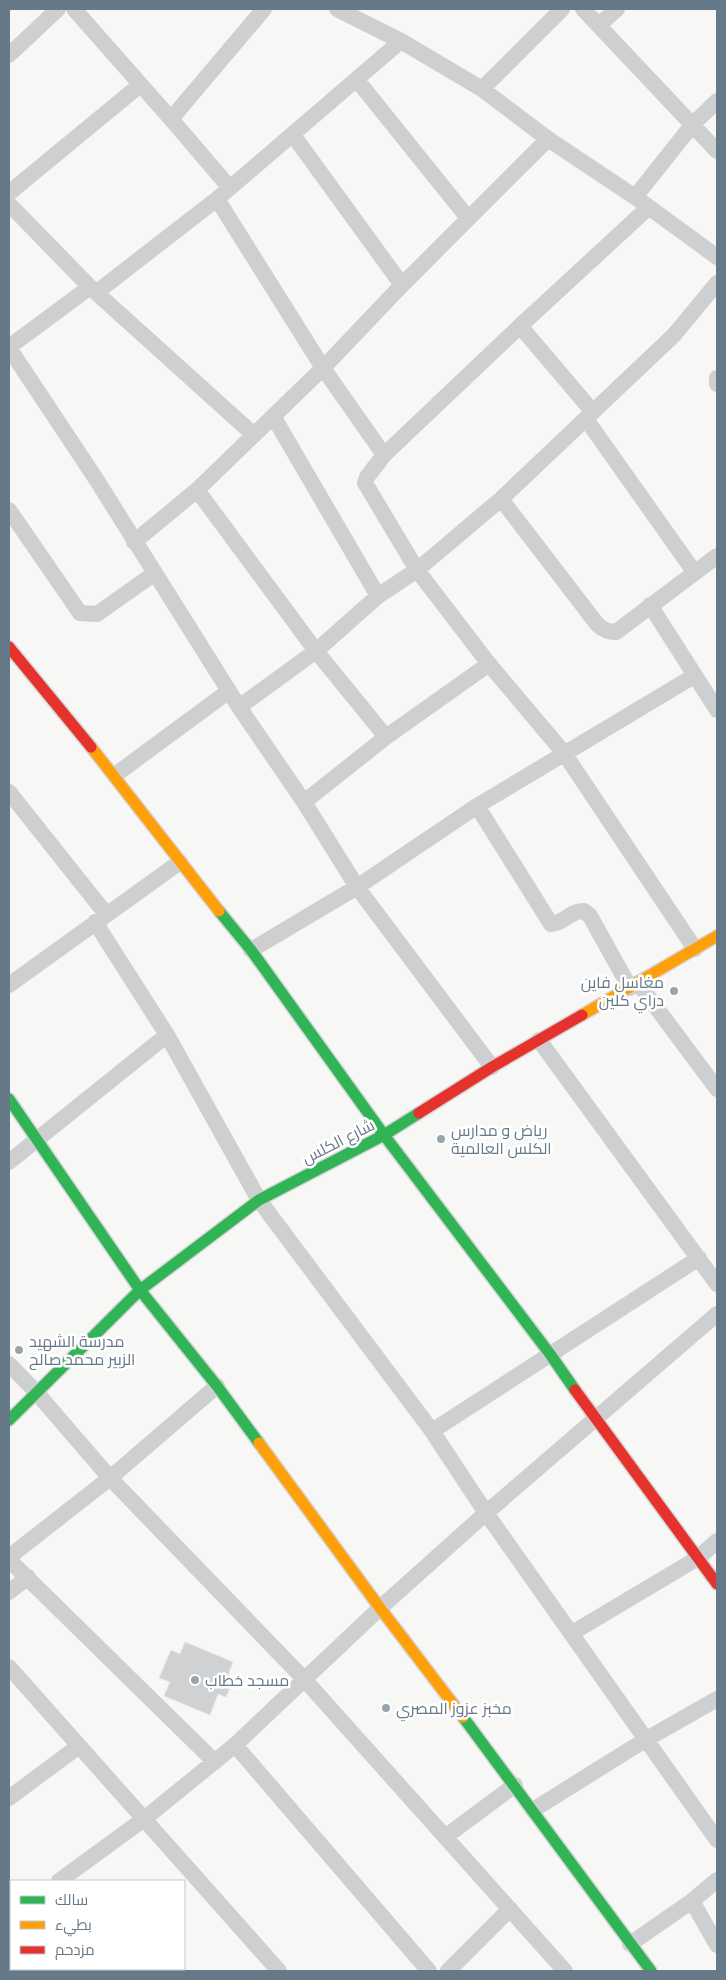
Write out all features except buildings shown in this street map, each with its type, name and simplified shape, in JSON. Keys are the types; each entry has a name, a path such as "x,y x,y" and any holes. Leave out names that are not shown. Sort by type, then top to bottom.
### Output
{"street":[{"path":"9,55 58,9"},
{"path":"74,9 230,188"},
{"path":"171,119 264,9"},
{"path":"337,9 401,41 482,89 548,139 635,197 717,258"},
{"path":"482,89 562,9"},
{"path":"583,9 717,151"},
{"path":"599,25 617,9"},
{"path":"401,41 217,199 94,290 9,348 96,479 239,707 304,802 357,887 492,1067"},
{"path":"357,80 468,218"},
{"path":"9,193 140,85"},
{"path":"635,197 693,124 717,101"},
{"path":"293,135 402,285"},
{"path":"134,542 198,490 324,368 402,285 548,139"},
{"path":"217,199 324,368 384,455"},
{"path":"9,204 94,290 254,435"},
{"path":"649,207 384,455 367,477 365,483 417,570 489,664 564,753 695,949"},
{"path":"239,707 316,651 378,596 417,570 501,499 674,335 717,283"},
{"path":"520,326 590,415 694,574"},
{"path":"717,378 717,384"},
{"path":"273,416 378,596"},
{"path":"198,490 316,651 386,737"},
{"path":"501,499 603,630 616,632 717,556"},
{"path":"9,510 80,613 97,614 155,572"},
{"path":"650,605 717,710"},
{"path":"9,647 116,775 180,862 251,950 384,1135 550,1354 595,1420 717,1584"},
{"path":"304,802 386,737 489,664"},
{"path":"251,950 357,887 477,806 694,676"},
{"path":"116,775 229,691"},
{"path":"9,792 100,918 259,1200 432,1430 486,1513 717,1840"},
{"path":"477,806 551,924 556,924 576,910 584,910 590,916 634,986 717,1089"},
{"path":"9,985 180,862"},
{"name":"شارع الكلس","path":"9,1420 140,1290 259,1200 384,1135 492,1067 717,936"},
{"path":"9,1162 167,1035"},
{"path":"539,1040 717,1284"},
{"path":"9,1099 140,1290 217,1386 380,1608 515,1785 650,1971"},
{"path":"432,1430 699,1258"},
{"path":"60,1880 144,1819 216,1762 380,1608 486,1513 717,1314"},
{"path":"9,1364 36,1392 110,1478 304,1679 565,1971"},
{"path":"216,1762 9,1558 110,1478 217,1386"},
{"path":"572,1633 698,1558 717,1541"},
{"path":"9,1592 28,1577"},
{"path":"9,1667 279,1971"},
{"path":"533,1810 645,1740 717,1700"},
{"path":"235,1745 429,1971"},
{"path":"9,1798 79,1746"},
{"path":"445,1837 515,1785"},
{"path":"630,1944 692,1901 717,1880"},
{"path":"692,1901 717,1945"},
{"path":"448,1971 510,1909"}],"traffic: fast":[{"path":"219,911 251,950 384,1135 550,1354 575,1390"},
{"path":"9,1099 140,1290 217,1386 259,1443"},
{"path":"9,1420 140,1290 259,1200 384,1135 419,1113"},
{"path":"463,1717 651,1971"}],"traffic: slow":[{"path":"91,747 219,911"},
{"path":"582,1015 717,936"},
{"path":"259,1443 463,1717"}],"traffic: jam":[{"path":"9,647 91,747"},
{"path":"419,1113 492,1067 582,1015"},
{"path":"575,1390 717,1584"}],"place":[{"name":"مغاسل فاين دراي كلين","path":"674,991"},
{"name":"رياض و مدارس الكلس العالمية","path":"441,1139"},
{"name":"مدرسة الشهيد الزبير محمد صالح","path":"19,1350"},
{"name":"مسجد خطاب","path":"195,1680"},
{"name":"مخبز عزوز المصري","path":"386,1708"}]}
